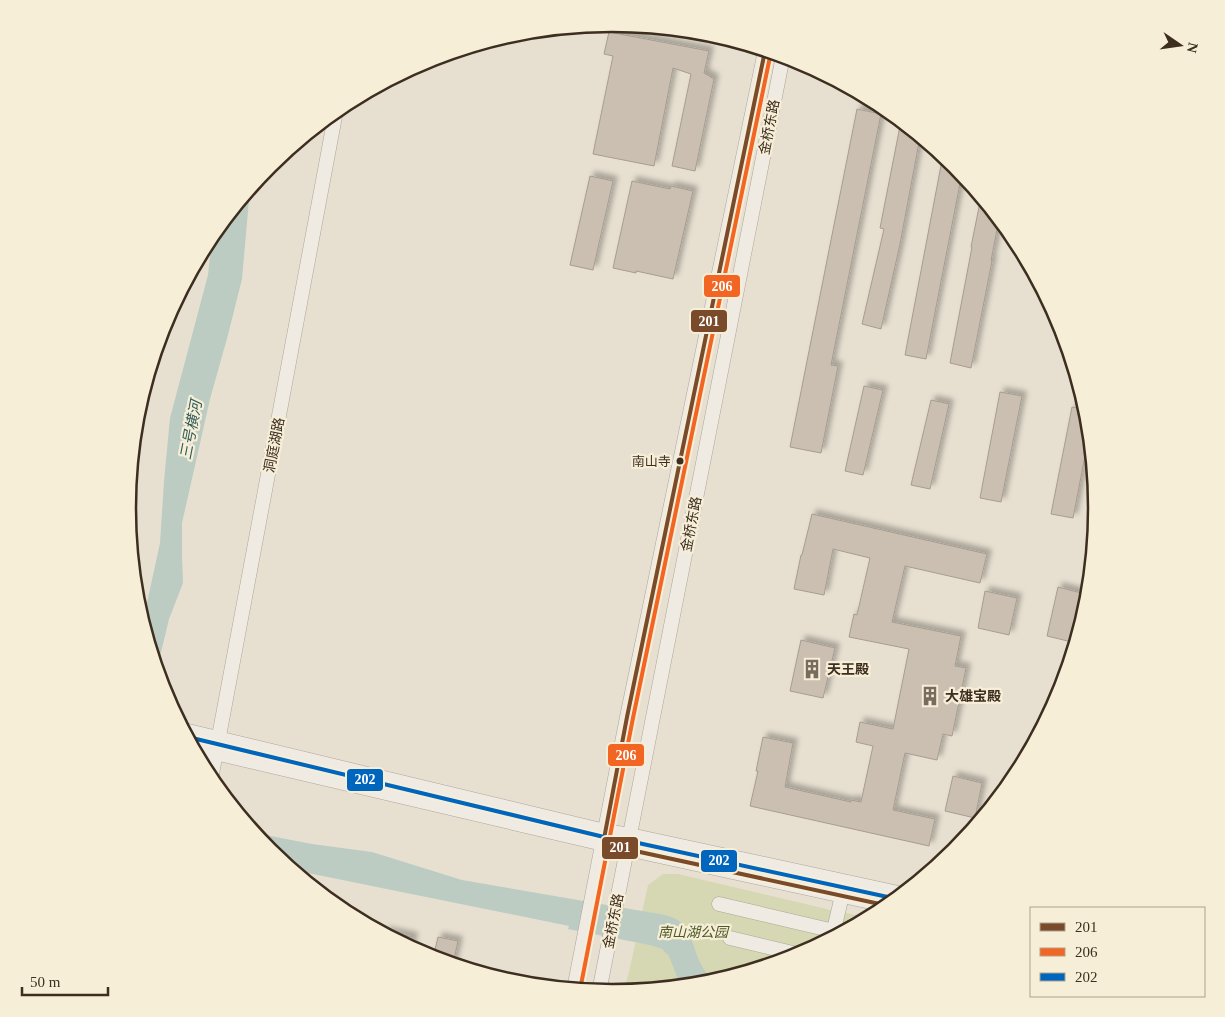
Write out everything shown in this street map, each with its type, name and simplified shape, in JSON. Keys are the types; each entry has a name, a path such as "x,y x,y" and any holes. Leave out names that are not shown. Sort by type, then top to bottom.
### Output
{"street":[{"name":"金桥东路","path":"576,982 627,717 764,57"},
{"name":"金桥东路","path":"601,984 781,64"},
{"name":"洞庭湖路","path":"213,767 334,123"},
{"path":"193,732 604,838 627,849 878,904"},
{"path":"203,750 604,838 630,835 894,892"},
{"path":"834,929 845,882"},
{"path":"719,904 826,933"},
{"path":"730,938 787,951"}],"green space":[{"name":"南山湖公园","path":"663,874 678,874 859,916 795,948 736,968 675,980 626,984 648,885"}],"water":[{"name":"三号横河","path":"249,202 242,279 210,399 182,523 183,583 169,619 160,656 147,604 160,543 170,418 208,275 210,255"},
{"path":"267,835 312,844 372,852 462,880 668,916 682,923 686,928 699,960 708,974 678,979 669,956 662,949 568,929 569,926 307,873"}],"building":[{"path":"610,32 709,51 704,73 714,79 695,171 672,166 691,74 673,68 654,166 593,154 613,56 604,54"},
{"path":"857,109 877,113 881,116 831,365 838,366 821,453 790,447"},
{"path":"899,129 919,145 900,244 881,329 862,324 884,229 880,228"},
{"path":"941,165 960,184 926,359 905,355"},
{"path":"590,176 613,181 593,270 570,265"},
{"path":"632,181 670,189 671,186 693,191 673,279 613,268"},
{"path":"979,206 997,229 971,368 950,363"},
{"path":"864,386 883,390 863,475 845,471"},
{"path":"1000,392 1022,396 1001,502 980,498"},
{"path":"931,400 949,404 930,489 911,485"},
{"path":"1072,407 1077,408 1085,456 1073,518 1051,514"},
{"path":"812,514 987,554 980,583 905,566 892,622 961,636 955,666 966,668 952,736 943,734 937,760 905,753 893,810 935,819 929,846 750,806 763,737 793,743 785,787 851,802 851,800 861,802 873,746 856,742 860,722 893,729 909,649 849,637 854,614 857,615 870,558 833,549 824,595 794,589"},
{"path":"1058,587 1080,593 1069,641 1047,636"},
{"path":"985,591 1017,598 1009,635 978,628"},
{"name":"天王殿","path":"801,640 835,648 823,698 790,691"},
{"path":"953,776 982,783 974,818 945,811"},
{"path":"401,935 413,937 412,940"},
{"path":"438,937 458,941 454,957 435,950"}],"transit line":[{"name":"201","path":"764,57 627,717 603,844 878,904"},
{"name":"206","path":"581,983 633,718 769,59"},
{"name":"202","path":"196,739 604,837 887,897"}],"place":[{"name":"南山寺","path":"680,461"},
{"name":"天王殿","path":"812,669"},
{"name":"大雄宝殿","path":"930,696"}]}
